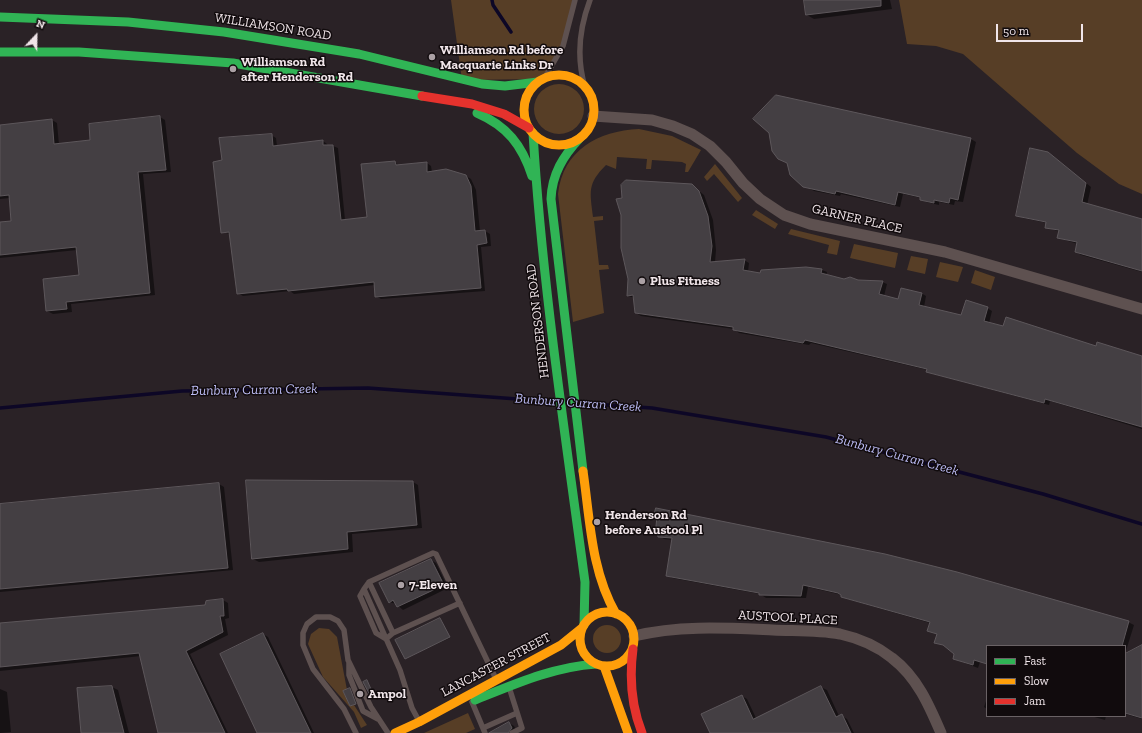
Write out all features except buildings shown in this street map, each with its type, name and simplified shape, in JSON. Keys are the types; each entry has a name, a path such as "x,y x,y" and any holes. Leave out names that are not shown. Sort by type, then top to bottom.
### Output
{"main road":[{"name":"WILLIAMSON ROAD","path":"0,17 128,22 224,32 359,54 482,84 505,86 541,80"},
{"path":"0,52 79,52 233,63 487,107 504,114 531,130 544,141 556,144 569,143 580,138 589,128 594,116 592,97 585,86 569,76 556,75 541,80 530,91 525,103 525,116 531,130"},
{"path":"406,94 466,110 492,120 505,129 515,139 522,150 528,164 537,203"},
{"name":"HENDERSON ROAD","path":"531,130 537,203 551,324 585,582 583,627"},
{"name":"HENDERSON ROAD","path":"580,138 562,159 556,170 551,191 584,474 600,583 604,594 616,614"},
{"path":"633,641 628,656 622,662 612,666 600,665 589,659 582,649 580,636 583,627 589,619 600,613 616,614 628,622 633,641 630,688 633,706 642,733"},
{"name":"LANCASTER STREET","path":"419,722 561,645 583,627"},
{"name":"LANCASTER STREET","path":"395,733 505,688 569,665 600,665"},
{"path":"600,665 628,733"}],"street":[{"name":"GARNER PLACE","path":"594,116 652,120 673,126 692,134 710,146 743,183 760,199 784,215 840,232 945,252 1142,309"},
{"name":"AUSTOOL PLACE","path":"633,641 661,630 713,628 828,632 855,638 878,649 903,668 922,692 941,733"}],"lane":[{"path":"541,80 563,46 575,0"},
{"path":"585,86 580,71 579,46 583,23 590,0"},
{"path":"419,722 412,708 400,670 364,589 369,582 433,553 436,554 496,679 505,688 517,713 522,728 512,733"},
{"path":"369,582 392,633"},
{"path":"386,639 392,633 460,603"},
{"path":"356,733 344,709 313,669 303,645 303,633 307,624 316,618 330,617 338,621 344,630 348,660 378,719 388,733"},
{"path":"472,701 484,730 517,713"}],"shaded area":[{"path":"451,0 575,0 563,46 544,79 462,80"},
{"path":"899,0 1142,0 1142,194 1119,184 1077,153 963,54 936,46 907,44"},
{"path":"554,84 564,84 577,91 584,104 584,114 577,127 564,134 554,134 545,130 538,123 534,114 534,104 538,95 545,88"},
{"path":"639,129 672,136 701,150 688,172 685,172 686,164 682,162 652,160 651,169 646,169 647,159 617,157 616,169 606,165 596,177 591,188 591,201 593,217 603,216 603,220 594,221 599,265 608,265 609,269 599,270 604,313 573,322 558,194 561,179 567,166 575,155 585,146 610,134"},
{"path":"715,164 742,198 738,202 714,174 707,181 704,177"},
{"path":"756,210 778,224 775,229 752,215"},
{"path":"791,229 840,241 837,255 827,253 829,245 788,234"},
{"path":"854,244 898,253 895,268 850,258"},
{"path":"911,256 928,259 925,274 907,270"},
{"path":"940,262 963,267 958,282 936,277"},
{"path":"975,270 995,277 991,290 971,283"},
{"path":"607,625 617,629 621,639 617,649 607,653 597,649 593,639 597,629"},
{"path":"319,628 329,629 337,637 347,690 343,691 350,706 354,705 367,725 361,728 354,712 323,677 308,644 311,634"},
{"path":"468,713 475,729 466,733 424,733"}],"waterway":[{"path":"492,0 493,5 511,32"},
{"name":"Bunbury Curran Creek","path":"0,408 182,391 368,388 558,402"},
{"name":"Bunbury Curran Creek","path":"578,403 652,408 826,437 1043,494 1142,524"}],"traffic: fast":[{"path":"0,17 128,22 224,32 359,54 482,84 505,86 538,82"},
{"path":"0,52 79,52 233,63 422,96"},
{"path":"477,113 497,124 512,138 523,155 532,176"},
{"path":"533,133 548,302 585,582 584,625"},
{"path":"580,138 568,152 556,173 551,199 583,471"},
{"path":"475,700 549,672 596,664"}],"traffic: slow":[{"path":"559,75 572,78 584,85 591,97 594,110 591,123 584,135 572,142 559,145 546,142 534,135 527,123 524,110 527,97 534,85 546,78 559,75"},
{"path":"583,471 596,563 601,580 616,614"},
{"path":"607,612 617,614 626,620 632,629 634,639 632,649 626,658 617,664 607,666 597,664 588,658 582,649 580,639 582,629 588,620 597,614 607,612"},
{"path":"395,733 419,722 561,645 582,628"},
{"path":"604,666 628,733"}],"traffic: jam":[{"path":"422,96 472,104 504,114 529,128"},
{"path":"633,649 631,671 633,702 642,733"}],"place":[{"name":"Williamson Rd before Macquarie Links Dr","path":"432,57"},
{"name":"Williamson Rd after Henderson Rd","path":"233,69"},
{"name":"Plus Fitness","path":"642,281"},
{"name":"Henderson Rd before Austool Pl","path":"597,522"},
{"name":"7-Eleven","path":"401,585"},
{"name":"Ampol","path":"360,694"}]}
